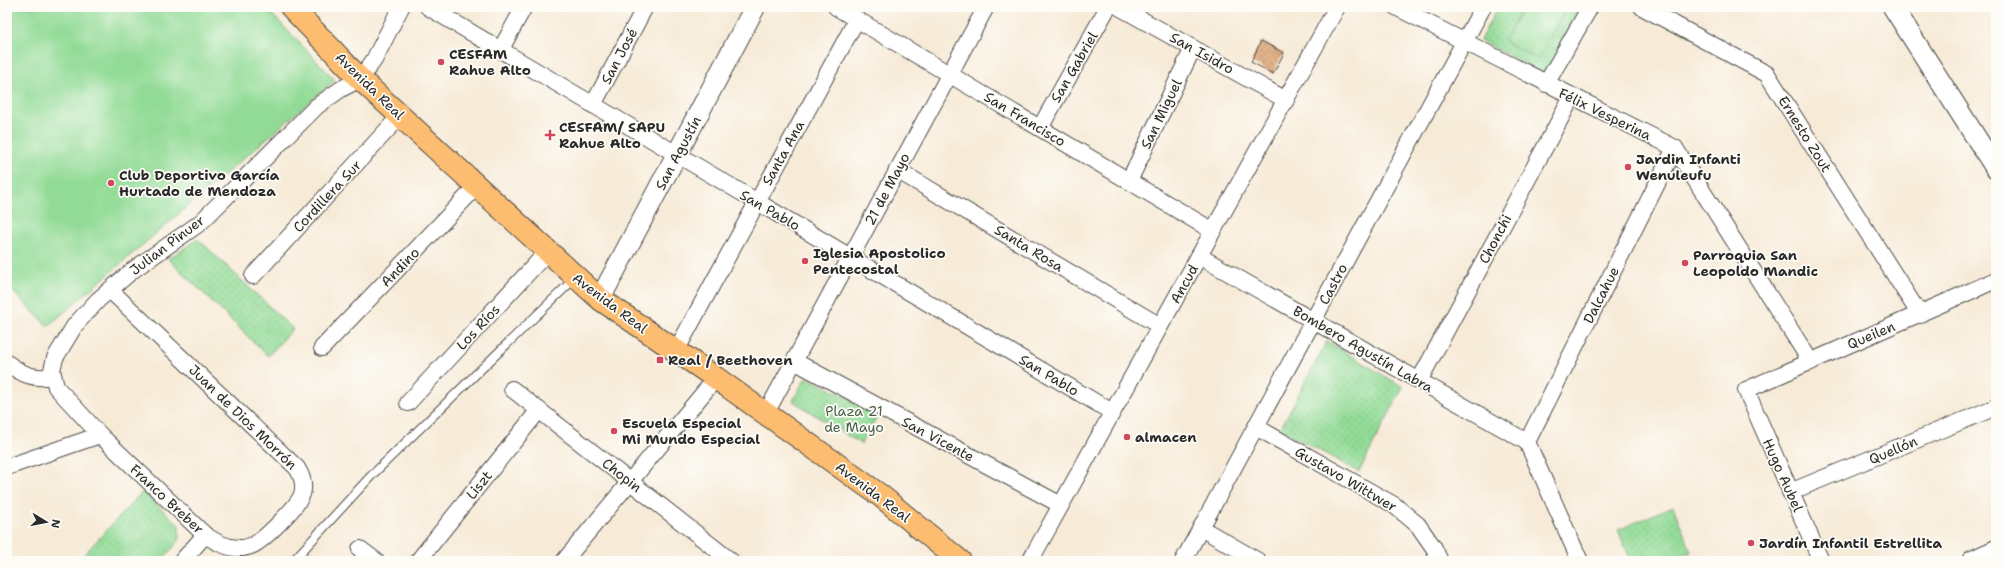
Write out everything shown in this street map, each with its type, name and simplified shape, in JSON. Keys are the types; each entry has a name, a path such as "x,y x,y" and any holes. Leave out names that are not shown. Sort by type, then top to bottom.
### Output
{"main road":[{"name":"Avenida Real","path":"292,7 360,79 600,299 766,413 881,496 960,561"}],"street":[{"path":"360,79 374,60 401,7"},
{"name":"San Pablo","path":"428,7 1112,412"},
{"path":"501,50 524,7"},
{"name":"San José","path":"592,105 645,7"},
{"name":"San Agustín","path":"600,299 755,7"},
{"name":"San Francisco","path":"836,7 1213,231"},
{"name":"21 de Mayo","path":"766,413 986,7"},
{"name":"San Gabriel","path":"1040,128 1108,7"},
{"name":"San Isidro","path":"1119,7 1286,100"},
{"name":"Ancud","path":"1030,561 1336,7"},
{"name":"Félix Vesperina","path":"1396,7 1572,98 1675,148"},
{"name":"Castro","path":"1183,561 1483,7"},
{"path":"1546,84 1590,7"},
{"name":"Ernesto Zout","path":"1642,7 1767,74 1920,315"},
{"path":"1893,7 1996,169"},
{"name":"Santa Ana","path":"676,351 857,19"},
{"name":"San Miguel","path":"1129,180 1193,48"},
{"name":"Julian Pinuer","path":"52,376 55,358 64,341 88,310 110,290 155,254 200,223 317,106 341,89 360,79"},
{"name":"Chonchi","path":"1419,382 1572,98"},
{"name":"Cordillera Sur","path":"253,276 400,116"},
{"path":"1675,148 1811,362"},
{"name":"Dalcahue","path":"1526,442 1675,148"},
{"name":"Santa Rosa","path":"898,170 1160,326"},
{"name":"Andino","path":"322,348 477,186"},
{"name":"Los Ríos","path":"408,403 548,251"},
{"name":"Bombero Agustín Labra","path":"1199,256 1526,442"},
{"name":"Queilen","path":"1746,390 1920,315 1996,280"},
{"name":"Juan de Dios Morrón","path":"110,290 293,463 300,474 303,487 300,500 263,538 254,545 243,548"},
{"name":"San Vicente","path":"794,361 1062,505"},
{"path":"7,363 20,372 33,377 52,376 56,387 100,435 7,467"},
{"path":"564,561 716,378"},
{"name":"Chopin","path":"512,390 731,561"},
{"name":"Hugo Aubel","path":"1746,390 1821,561"},
{"name":"Quellón","path":"1790,492 1996,407"},
{"name":"Liszt","path":"418,561 539,410"},
{"name":"Gustavo Wittwer","path":"1256,427 1394,505 1418,525 1434,548 1440,561"},
{"name":"Franco Breber","path":"100,435 205,535 225,546 243,548"},
{"path":"1526,442 1580,561"},
{"path":"1201,528 1258,561"},
{"path":"182,561 205,535"},
{"path":"360,549 376,561"},
{"path":"1972,561 1996,550"}],"lane":[{"path":"293,561 371,476 576,278"}],"green space":[{"name":"Club Deportivo García Hurtado de Mendoza","path":"7,7 265,7 335,80 48,326 7,286"},
{"path":"1498,7 1580,7 1545,75 1480,40"},
{"path":"1523,7 1567,7 1538,59 1504,41"},
{"path":"198,239 293,329 268,356 168,259"},
{"path":"1327,341 1403,387 1359,472 1280,429"},
{"name":"Plaza 21 de Mayo","path":"806,377 879,413 861,444 793,401"},
{"path":"143,491 179,525 179,541 161,561 78,561"},
{"path":"1673,506 1691,552 1666,561 1631,561 1618,530"}],"building":[{"path":"1261,41 1284,53 1273,74 1251,62"}],"place":[{"name":"CESFAM Rahue Alto","path":"441,62"},
{"name":"CESFAM/ SAPU Rahue Alto","path":"550,135"},
{"name":"Jardin Infanti Wenuleufu","path":"1628,167"},
{"name":"Club Deportivo García Hurtado de Mendoza","path":"111,183"},
{"name":"Iglesia Apostolico Pentecostal","path":"805,261"},
{"name":"Parroquia San Leopoldo Mandic","path":"1685,263"},
{"name":"Real / Beethoven","path":"660,360"},
{"name":"Escuela Especial Mi Mundo Especial","path":"614,431"},
{"name":"almacen","path":"1127,437"},
{"name":"Jardín Infantil Estrellita","path":"1751,543"}]}
